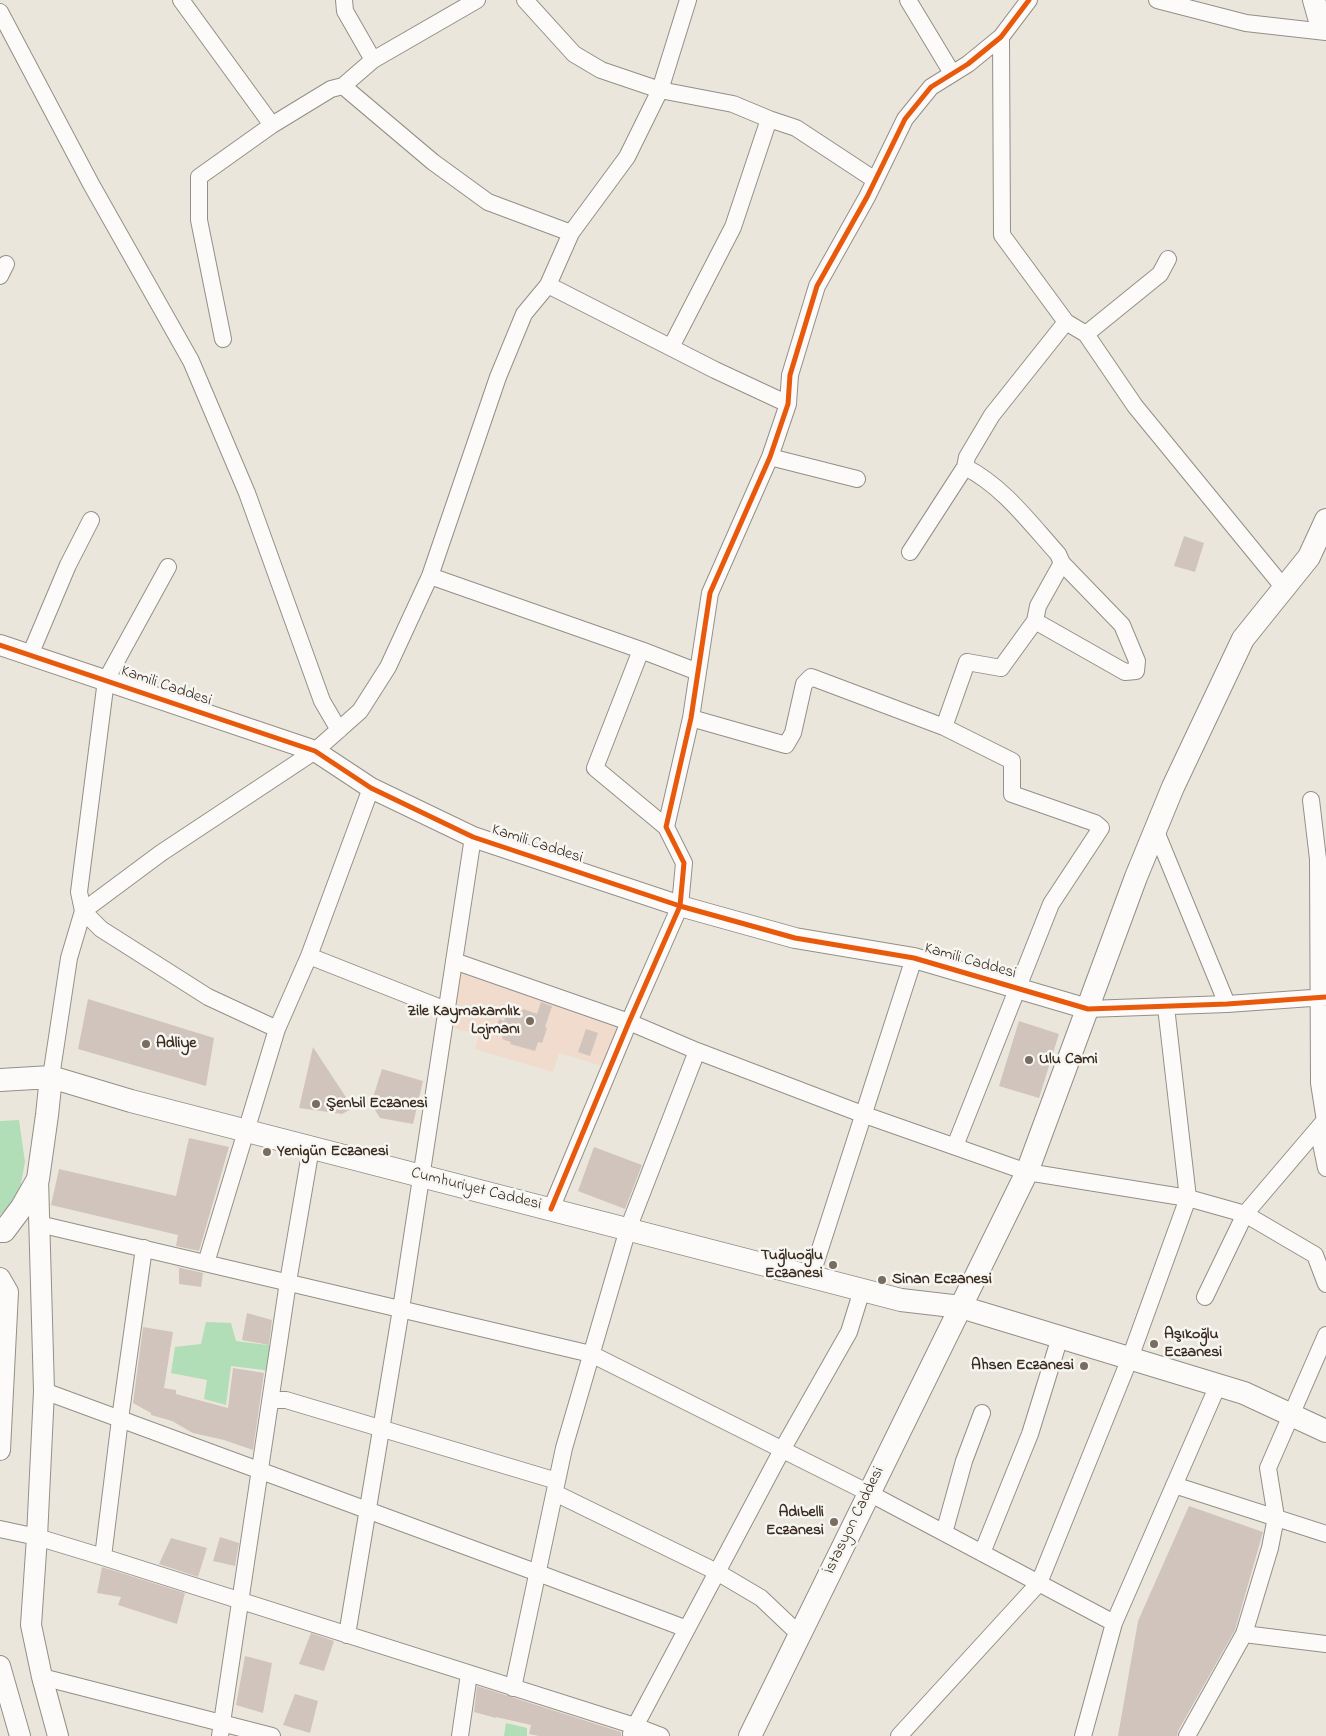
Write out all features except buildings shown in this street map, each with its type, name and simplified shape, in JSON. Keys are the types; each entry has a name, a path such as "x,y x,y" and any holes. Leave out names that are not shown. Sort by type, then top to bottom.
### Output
{"main road":[{"path":"1314,0 1320,21 1326,25"},
{"name":"İstasyon Caddesi","path":"750,1736 1027,1172 1155,829 1243,639 1309,557 1326,520"},
{"path":"0,1080 51,1077 38,1179 22,1207 4,1231 0,1231"},
{"name":"Cumhuriyet Caddesi","path":"51,1077 131,1102 901,1300 961,1307 1244,1393 1326,1431"}],"street":[{"path":"344,0 345,11 373,60"},
{"path":"223,339 199,220 199,177 272,125 331,89 343,86 373,60 477,0"},
{"path":"525,0 574,54 600,70 660,90 733,104 796,128 875,180"},
{"path":"83,911 161,853 315,751 360,711 388,666 430,576 498,377 524,314 548,285 571,233 627,157 660,90 688,0"},
{"path":"908,0 952,73"},
{"path":"666,827 691,718 710,593 770,457 788,404 790,375 817,286 875,180 905,119 931,86 968,64 1001,37 1029,0"},
{"path":"1157,0 1246,23 1326,32"},
{"path":"183,1 272,125"},
{"path":"0,12 91,184 191,361 247,494 322,701 339,730"},
{"path":"1001,37 1002,235 1066,322 1086,334 1135,406 1284,588"},
{"path":"343,86 433,162 488,202 571,233"},
{"path":"671,347 733,227 769,119"},
{"path":"1086,334 1160,274 1168,258"},
{"path":"548,285 715,370 788,404"},
{"path":"910,552 965,467 967,458 992,415 1066,322"},
{"path":"770,457 857,480"},
{"path":"965,467 980,474 1016,507 1058,554 1062,563 1122,625 1138,661 1136,671 1125,672 1035,621"},
{"path":"30,655 68,565 91,520"},
{"path":"944,727 967,662 1002,668 1035,621 1038,606 1062,563"},
{"path":"51,1077 69,958 83,911 79,892 106,680 168,568"},
{"path":"430,576 698,672"},
{"name":"Kamili Caddesi","path":"0,645 315,751 371,788 473,837 680,906 795,938 914,958 1088,1009"},
{"path":"552,1209 629,1022 680,906 684,863 666,827 595,768 641,650"},
{"path":"691,718 786,745 793,733 804,684 811,677 944,727 1012,761 1012,794 1095,823 1101,828 1051,904 955,1146"},
{"path":"206,1263 278,1029 308,956 371,788"},
{"path":"1311,800 1318,859 1322,997 1319,1083 1326,1168"},
{"path":"1155,829 1227,1004"},
{"path":"348,1635 401,1309 473,837"},
{"path":"83,911 101,929 208,997 278,1029"},
{"path":"308,956 446,1010"},
{"path":"811,1277 862,1114 914,958"},
{"path":"454,961 629,1022 696,1051 862,1114 1027,1172 1188,1198 1245,1214 1315,1254 1326,1284"},
{"path":"1088,1009 1227,1004 1322,997"},
{"path":"899,1736 1039,1583 1130,1358 1188,1198 1166,1007"},
{"path":"513,1688 564,1448 628,1229 696,1051"},
{"path":"1206,1297 1245,1214 1323,1123"},
{"path":"221,1730 272,1400 288,1282 311,1148"},
{"path":"38,1179 44,1391 31,1625 42,1677 58,1736"},
{"path":"39,1224 592,1354 869,1494 1114,1623"},
{"path":"103,1557 144,1248"},
{"path":"0,1278 8,1292 0,1450"},
{"path":"632,1731 782,1450 849,1332 862,1290"},
{"path":"1187,1736 1244,1634 1270,1548 1276,1517 1268,1468 1326,1335"},
{"path":"982,1553 1030,1434 1060,1337"},
{"path":"1083,1736 1114,1623 1218,1385"},
{"path":"44,1391 538,1572 687,1629"},
{"path":"272,1400 286,1400 381,1428 556,1487 717,1572 760,1598 800,1635"},
{"path":"944,1533 964,1461 982,1414"},
{"path":"1174,1485 1326,1534"},
{"path":"0,1529 103,1557 513,1688 632,1731 661,1736"},
{"path":"1244,1634 1326,1644"},
{"path":"0,1666 20,1736"},
{"path":"460,1736 470,1674"},
{"path":"42,1677 221,1730 272,1736"}],"shaded area":[{"name":"Zile Kaymakamlık Lojmanı","path":"457,969 623,1025 606,1067 559,1053 553,1072 475,1049 479,1035 450,1027"}],"green space":[{"path":"19,1120 25,1162 18,1199 0,1215 0,1121"},
{"path":"206,1322 231,1323 236,1341 275,1346 272,1375 264,1370 231,1366 226,1405 204,1399 207,1380 171,1373 175,1347 201,1344"},
{"path":"506,1723 527,1728 527,1736 504,1736"}],"cycle path":[{"path":"551,1209 680,906 684,863 666,827 691,718 710,593 770,457 788,404 790,375 817,286 867,197 905,119 931,87 968,64 1001,37 1029,0"},
{"path":"0,645 315,751 371,788 473,837 680,906 795,938 914,958 1088,1009 1227,1004 1326,997"}],"place":[{"name":"Zile Kaymakamlık Lojmanı","path":"530,1021"},
{"name":"Adliye","path":"146,1044"},
{"name":"Ulu Cami","path":"1029,1060"},
{"name":"Şenbil Eczanesi","path":"316,1104"},
{"name":"Yenigün Eczanesi","path":"267,1152"},
{"name":"Tuğluoğlu Eczanesi","path":"833,1265"},
{"name":"Sinan Eczanesi","path":"882,1280"},
{"name":"Aşıkoğlu Eczanesi","path":"1154,1344"},
{"name":"Ahsen Eczanesi","path":"1084,1366"},
{"name":"Adıbelli Eczanesi","path":"834,1522"}]}
